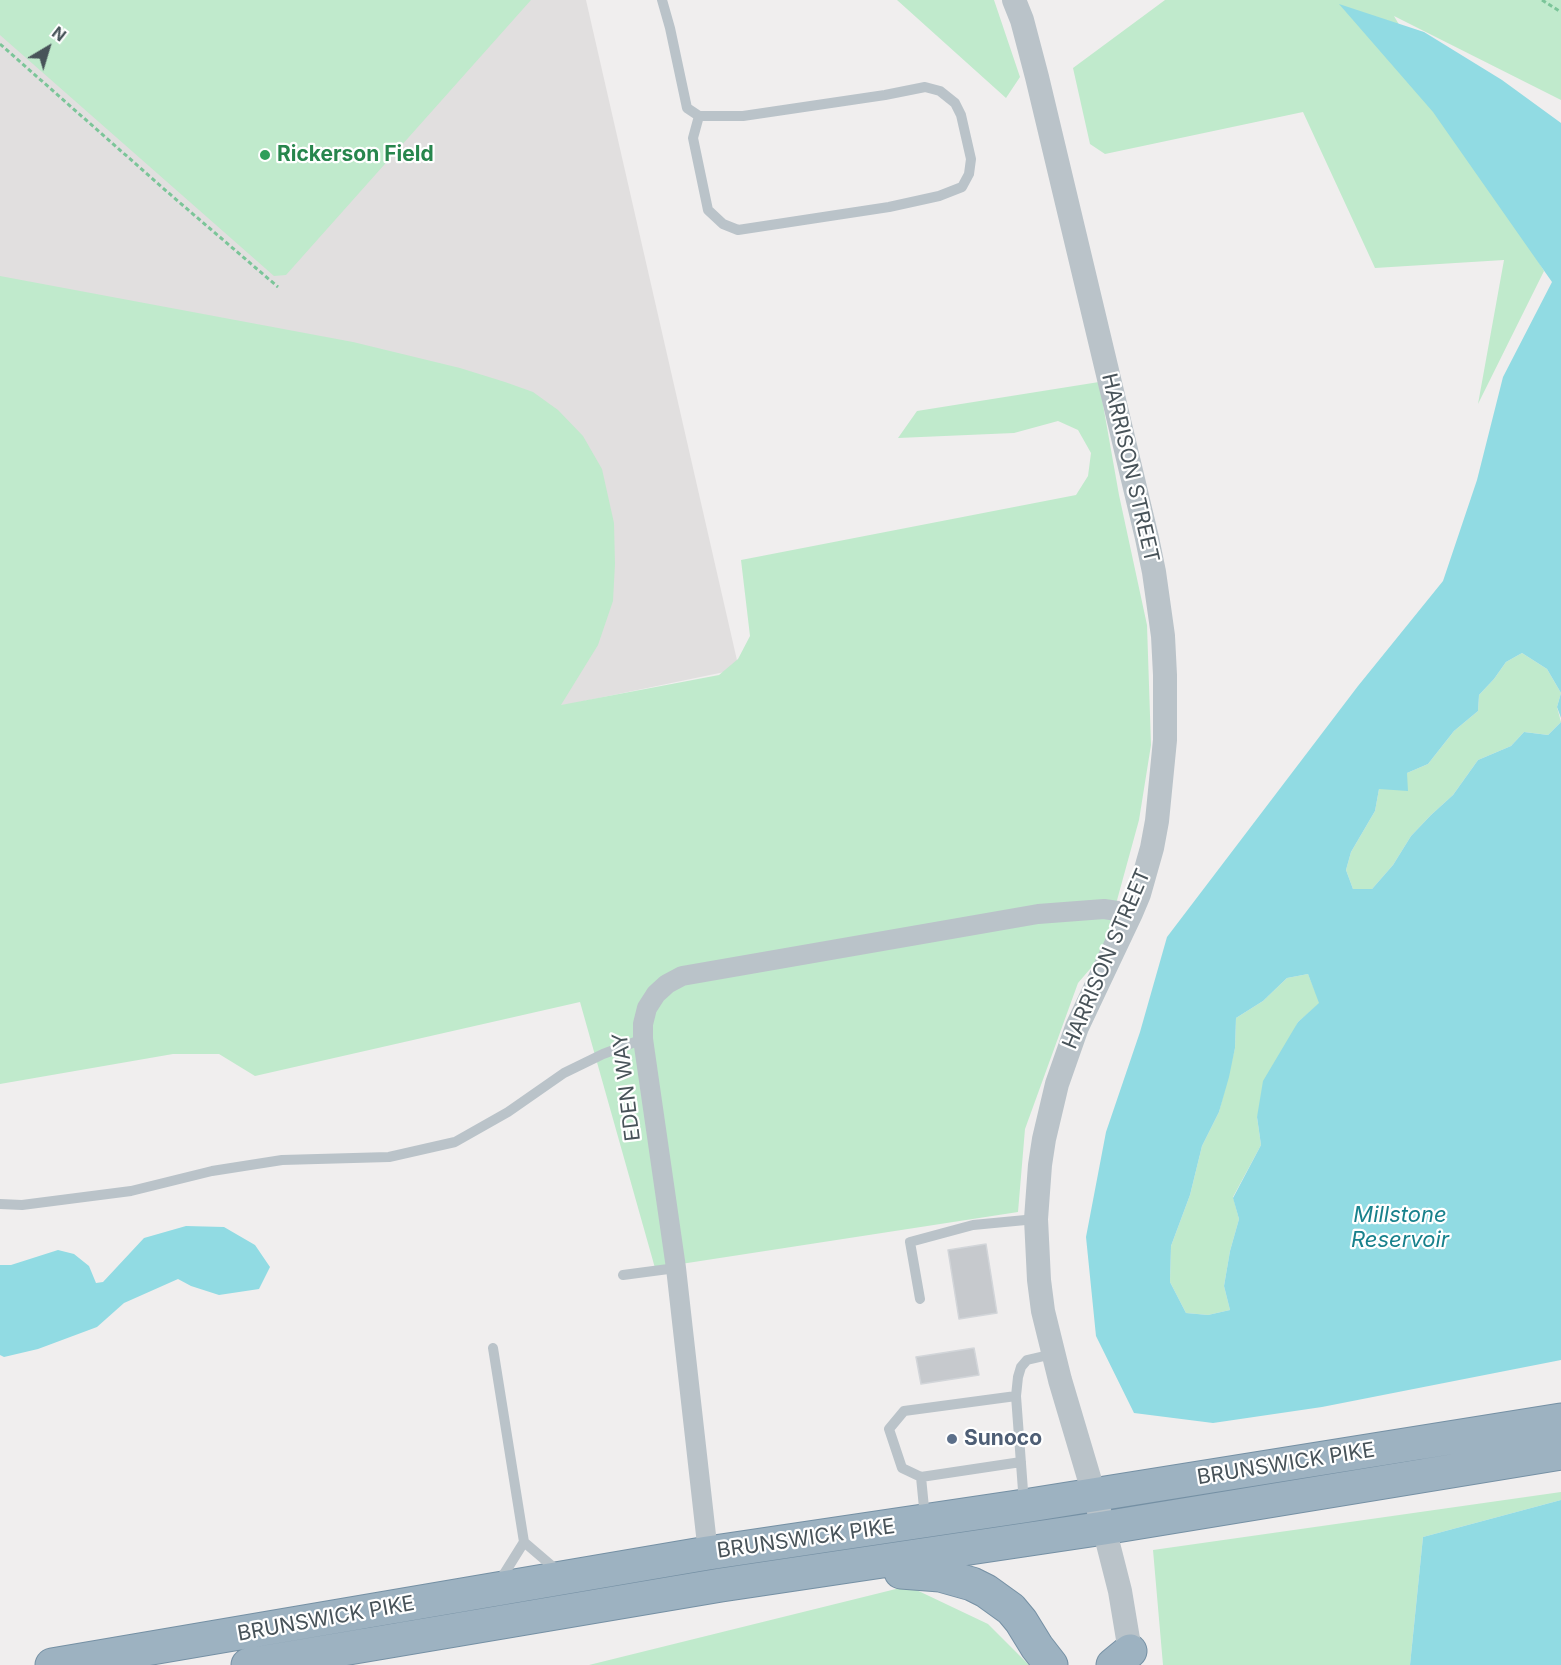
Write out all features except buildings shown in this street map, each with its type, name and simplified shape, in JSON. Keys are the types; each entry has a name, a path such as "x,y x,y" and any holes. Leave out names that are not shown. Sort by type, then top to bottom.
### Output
{"highway":[{"name":"BRUNSWICK PIKE","path":"52,1665 708,1553 1024,1506 1561,1420"},
{"name":"BRUNSWICK PIKE","path":"248,1665 721,1586 1104,1528 1561,1453"},
{"path":"833,1569 925,1573 972,1584 993,1595 1011,1610 1051,1665"}],"street":[{"name":"HARRISON STREET","path":"1014,0 1022,20 1037,77 1149,549 1160,606 1165,675 1166,729 1157,821 1152,848 1139,894 1077,1027 1057,1084 1043,1147 1036,1219 1038,1281 1043,1311 1120,1591 1125,1660"},
{"name":"EDEN WAY","path":"708,1553 676,1268 643,1039 643,1024 647,1008 656,994 667,984 682,976 1038,914 1104,909 1131,913"}],"lane":[{"path":"662,0 687,108 699,116 743,116 926,87 940,91 955,103 961,115 971,159 969,174 962,187 939,196 878,209 738,230 723,224 708,210 693,138 699,116"},
{"path":"0,1204 22,1205 131,1191 212,1171 282,1160 389,1157 455,1142 508,1112 564,1073 603,1054 643,1039"},
{"path":"920,1299 910,1242 973,1225 1036,1219"},
{"path":"623,1275 676,1268"},
{"path":"493,1348 524,1542 566,1578"},
{"path":"1024,1506 1016,1396 1018,1377 1026,1360 1053,1354"},
{"path":"1016,1396 904,1411 889,1430 902,1468 921,1477 1021,1462"},
{"path":"921,1477 926,1521"},
{"path":"493,1590 524,1542"}],"path":[{"path":"1542,0 1561,12"},
{"path":"0,44 279,287"}],"shaded area":[{"path":"0,0 586,0 739,669 0,822"}],"green space":[{"name":"Rickerson Field","path":"0,0 531,0 286,275 274,276 0,35"},
{"path":"897,0 994,0 1020,77 1006,98"},
{"path":"1165,0 1561,0 1561,100 1394,16 1544,271 1478,404 1504,260 1375,268 1303,112 1105,154 1090,144 1073,68"},
{"path":"0,276 353,342 460,368 505,382 533,392 558,410 583,436 602,469 614,523 615,564 613,601 598,645 561,705 719,675 738,659 750,636 741,560 1076,495 1088,476 1091,453 1078,430 1058,421 1014,433 898,438 917,411 1099,382 1119,495 1147,625 1151,745 1139,820 1102,955 1078,983 1025,1129 1018,1212 655,1268 580,1002 255,1076 219,1054 173,1054 0,1084"},
{"path":"1522,653 1547,669 1561,693 1557,707 1561,722 1548,735 1524,732 1511,746 1478,760 1453,795 1411,836 1393,865 1372,889 1353,889 1346,870 1351,852 1375,811 1379,789 1428,764 1454,731 1478,711 1479,695 1506,662"},
{"path":"1308,974 1320,1003 1298,1022 1257,1117 1261,1145 1233,1197 1239,1219 1224,1286 1230,1310 1208,1315 1186,1313 1170,1282 1171,1246 1190,1195 1202,1146 1219,1112 1235,1048 1236,1018 1263,1001 1287,978"},
{"path":"1561,1492 1561,1500 1423,1537 1410,1665 1163,1665 1153,1550"},
{"path":"908,1586 988,1624 1029,1665 589,1665"}],"water":[{"name":"Millstone Reservoir","path":"1339,4 1424,32 1502,80 1561,123 1561,693 1547,669 1522,653 1506,662 1479,695 1478,711 1454,731 1428,764 1407,773 1408,791 1379,789 1375,811 1351,852 1346,870 1353,889 1372,889 1393,865 1411,836 1453,795 1478,760 1511,746 1524,732 1548,735 1561,722 1561,1360 1322,1407 1213,1423 1134,1413 1096,1336 1086,1237 1106,1132 1140,1032 1167,937 1358,686 1443,581 1477,480 1503,377 1552,282 1433,112","holes":["1308,974 1319,1003 1298,1022 1263,1081 1257,1117 1261,1145 1233,1198 1239,1219 1224,1286 1230,1310 1208,1315 1186,1313 1170,1282 1171,1246 1190,1195 1202,1146 1219,1112 1229,1077 1235,1048 1236,1018 1263,1001 1287,978"]},
{"path":"1561,693 1561,718 1557,707"},
{"path":"186,1226 224,1227 255,1245 270,1267 259,1289 219,1295 178,1279 124,1303 97,1327 38,1349 4,1357 0,1355 0,1265 11,1265 58,1250 74,1254 89,1266 96,1283 103,1282 144,1238"},
{"path":"1561,1500 1561,1665 1410,1665 1423,1537"}],"place":[{"name":"Rickerson Field","path":"265,155"},
{"name":"Sunoco","path":"952,1439"}]}
